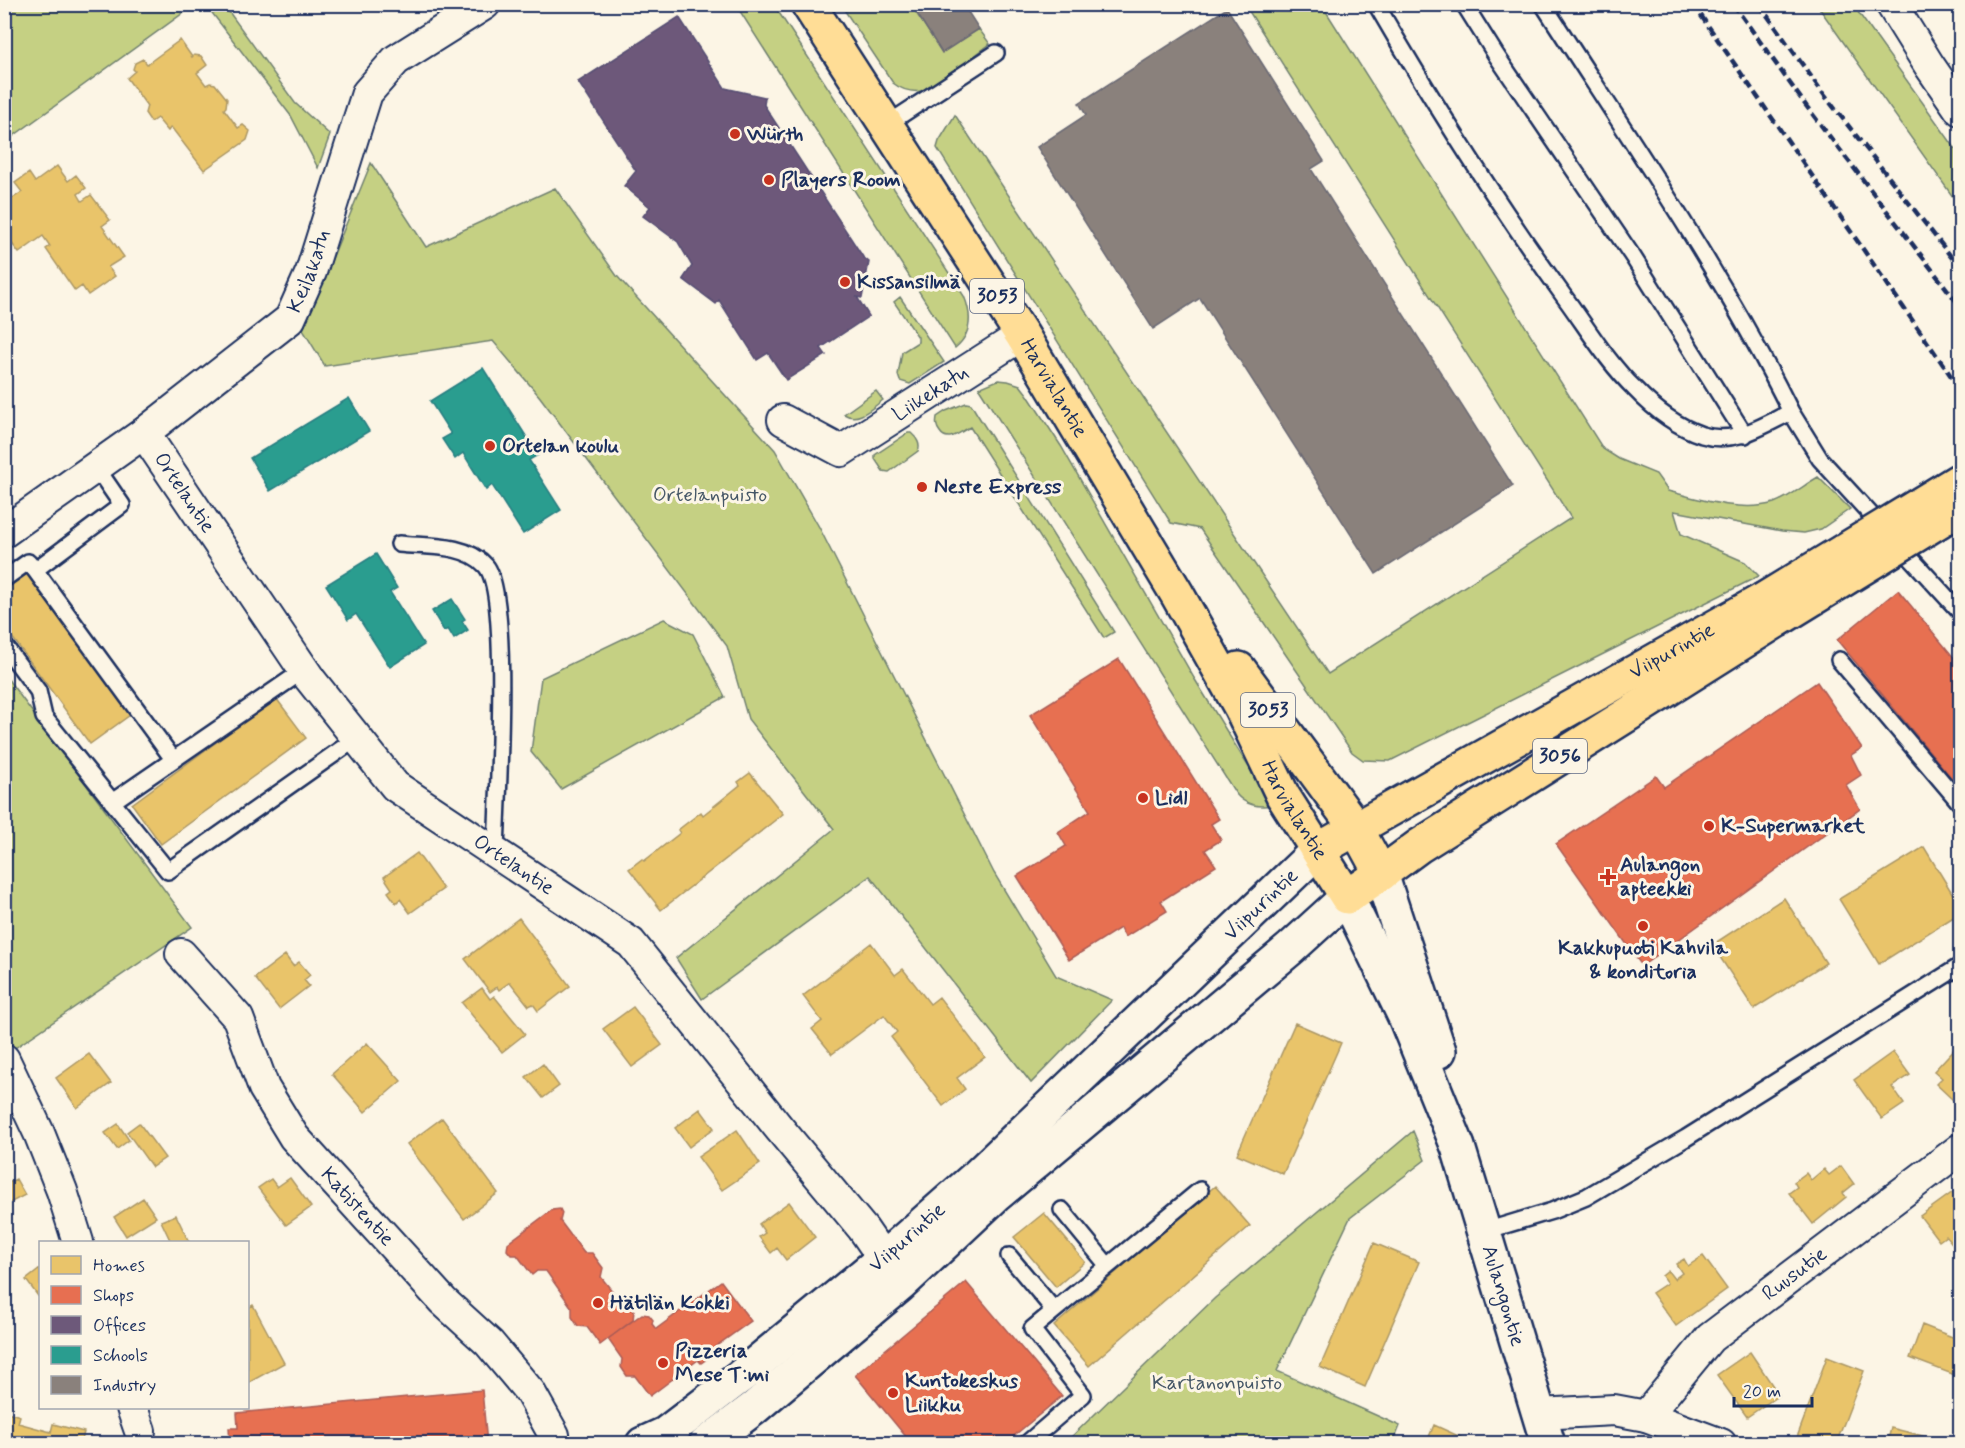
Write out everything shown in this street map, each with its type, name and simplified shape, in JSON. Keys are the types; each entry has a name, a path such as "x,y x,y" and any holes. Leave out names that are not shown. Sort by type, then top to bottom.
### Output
{"main road":[{"name":"Harvialantie","path":"808,4 1022,335 1177,594 1241,708 1283,796 1347,897"},
{"name":"Viipurintie","path":"661,1440 741,1376 892,1271 1004,1188 1285,953 1347,897 1960,480"},
{"name":"Viipurintie","path":"706,1443 754,1408 892,1271 976,1177 1318,850 1960,508"},
{"name":"Harvialantie","path":"1177,594 1217,640 1356,828 1381,874"},
{"name":"Aulangontie","path":"1381,874 1434,1032 1450,1096 1458,1146 1543,1429"},
{"name":"Aulangontie","path":"1347,897 1406,1019 1458,1146"}],"street":[{"name":"Keilakatu","path":"4,532 144,433 290,319 311,272 367,93 396,60 485,4"},
{"path":"1891,4 1960,110"},
{"name":"Liikekatu","path":"783,420 841,451 1022,335"},
{"name":"Ortelantie","path":"144,433 304,670 396,786 631,943 863,1229 892,1271"},
{"name":"Katistentie","path":"181,954 238,1018 264,1088 294,1137 443,1301 489,1343 530,1392 554,1435 555,1443"},
{"path":"6,1065 39,1133 62,1191 78,1241"},
{"name":"Ruusutie","path":"1646,1416 1710,1338 1960,1149"},
{"path":"1543,1429 1614,1410 1646,1416 1721,1443"}],"lane":[{"path":"1376,4 1468,155 1525,240 1633,388 1659,412 1688,430 1719,438 1745,435 1791,411"},
{"path":"1464,4 1633,257 1745,435"},
{"path":"1543,4 1679,214 1755,340 1791,411 1820,459 1960,612"},
{"path":"886,125 996,53"},
{"path":"35,570 122,506 96,467"},
{"path":"399,544 464,550 486,566 496,587 499,615 500,686 496,853"},
{"path":"4,579 28,562 173,759"},
{"path":"4,645 38,691 44,717 168,871 357,738"},
{"path":"1839,660 1960,803"},
{"path":"112,802 304,670"},
{"path":"1482,1232 1552,1211 1586,1197 1686,1138 1960,966"},
{"path":"1026,1443 1083,1395 1032,1329 1200,1190"},
{"path":"1062,1210 1108,1266"},
{"path":"1009,1256 1054,1310"}],"green space":[{"path":"5,4 194,4 194,5 5,142"},
{"path":"206,5 224,5 295,103 330,135 318,168 291,116"},
{"path":"736,5 774,5 964,296 969,324 965,337 955,348"},
{"path":"841,5 911,5 942,52 979,29 990,44 929,90 906,90 893,83"},
{"path":"1245,5 1322,5 1603,449 1619,459 1656,474 1668,491 1707,501 1734,506 1761,506 1774,503 1818,477 1850,509 1821,529 1804,533 1674,511 1681,534 1745,562 1759,576 1390,761 1363,760 1352,752 1200,529 1171,523 937,148 955,115 1328,674 1571,518"},
{"path":"1817,5 1853,5 1960,155 1960,207"},
{"name":"Ortelanpuisto","path":"371,163 426,247 555,188 617,276 775,450 819,527 994,873 1056,976 1112,1000 1031,1083 870,876 702,999 676,958 834,829 748,719 727,646 540,397 493,341 325,366 303,330"},
{"path":"900,297 944,362 910,384 900,381 898,375 902,352 918,342 918,337 894,302"},
{"path":"998,380 1020,385 1061,446 1194,678 1272,805 1252,805 1236,794 979,388"},
{"path":"876,391 883,400 870,410 854,417 844,414"},
{"path":"966,403 971,404 1114,632 1104,638 970,427 951,437 943,435 939,430 937,417"},
{"path":"908,433 917,439 918,451 889,472 883,471 875,455"},
{"path":"664,619 693,634 725,697 561,789 531,752 541,678"},
{"path":"4,674 192,927 12,1050 4,1037"},
{"name":"Kartanonpuisto","path":"1413,1131 1425,1160 1350,1218 1277,1371 1400,1426 1393,1443 1065,1443 1215,1298"}],"building: Homes":[{"path":"180,40 192,57 201,56 207,65 197,73 206,85 215,84 227,99 224,109 238,128 243,125 250,131 247,140 204,170 171,127 168,131 157,118 151,122 145,113 147,106 127,78 135,71 133,69 135,63 143,59 147,64"},
{"path":"57,166 68,181 76,175 86,188 78,194 82,201 91,195 110,220 102,226 124,257 108,267 115,276 88,295 82,286 75,291 46,249 50,246 43,236 19,253 4,233 4,200 11,195 13,198 22,192 15,183 29,173 35,182"},
{"path":"26,572 130,715 90,744 4,626 4,588"},
{"path":"276,698 306,738 161,844 132,804"},
{"path":"750,773 783,814 661,910 629,869 642,859 644,861 680,833 678,830 701,812 703,815 740,785 738,782"},
{"path":"1924,847 1960,906 1960,913 1879,964 1839,899"},
{"path":"417,853 443,889 410,913 400,899 396,903 388,892 392,889 384,877"},
{"path":"1784,898 1826,963 1754,1009 1712,945"},
{"path":"519,918 570,986 538,1011 533,1004 529,1006 510,982 499,990 497,987 490,992 465,959"},
{"path":"871,943 895,975 903,969 930,1004 939,997 985,1057 957,1078 965,1089 943,1106 891,1037 897,1032 884,1015 832,1054 812,1029 822,1021 803,996"},
{"path":"285,955 293,966 299,962 310,975 304,980 309,986 279,1009 255,978"},
{"path":"482,988 490,999 494,996 525,1034 502,1052 462,1003"},
{"path":"633,1007 662,1045 632,1067 603,1029"},
{"path":"1295,1023 1341,1043 1283,1174 1237,1154"},
{"path":"367,1043 401,1081 365,1112 332,1074"},
{"path":"1960,1043 1960,1093 1953,1100 1936,1084 1942,1078 1934,1071"},
{"path":"1893,1052 1910,1075 1892,1087 1904,1104 1882,1119 1854,1080"},
{"path":"89,1054 111,1083 77,1108 56,1078"},
{"path":"543,1064 559,1086 543,1098 526,1077"},
{"path":"700,1109 714,1128 689,1147 675,1128"},
{"path":"4,1111 12,1128 4,1131"},
{"path":"442,1118 498,1193 464,1219 407,1144"},
{"path":"139,1123 165,1158 152,1167 127,1132"},
{"path":"118,1124 129,1140 117,1149 105,1133"},
{"path":"737,1130 760,1164 722,1190 698,1157"},
{"path":"1841,1166 1854,1184 1843,1193 1846,1197 1813,1224 1789,1193 1797,1187 1794,1182 1806,1173 1811,1180 1824,1169 1829,1175"},
{"path":"290,1178 311,1207 286,1225 258,1188 271,1179 277,1187"},
{"path":"16,1179 25,1195 4,1206 4,1185"},
{"path":"1215,1186 1250,1226 1089,1366 1054,1326"},
{"path":"1953,1192 1960,1202 1960,1243 1955,1247 1946,1236 1939,1241 1920,1216"},
{"path":"143,1198 156,1217 126,1236 114,1217"},
{"path":"789,1202 815,1237 786,1260 777,1248 771,1253 759,1237 765,1233 759,1224"},
{"path":"1044,1213 1085,1262 1056,1287 1014,1237"},
{"path":"176,1215 189,1241 171,1241 161,1221"},
{"path":"1374,1243 1419,1262 1365,1387 1320,1367"},
{"path":"1703,1256 1727,1289 1676,1326 1652,1293 1667,1283 1662,1276 1668,1271 1674,1279 1682,1273 1676,1264 1684,1259 1688,1266"},
{"path":"39,1270 38,1296 26,1280"},
{"path":"253,1305 284,1363 249,1382 249,1307"},
{"path":"1922,1325 1960,1340 1960,1377 1910,1358"},
{"path":"1750,1352 1779,1395 1747,1417 1717,1375"},
{"path":"1827,1357 1864,1371 1836,1444 1804,1444 1796,1440"},
{"path":"4,1411 20,1416 18,1423 51,1432 53,1424 84,1432 82,1440 94,1444 4,1444"},
{"path":"1434,1425 1476,1444 1426,1444"},
{"path":"1891,1428 1931,1438 1929,1444 1887,1444"}],"building: Shops":[{"path":"1898,590 1960,665 1960,788 1837,640"},
{"name":"Lidl","path":"1119,659 1219,819 1211,824 1221,840 1205,850 1216,866 1161,901 1167,911 1125,937 1120,928 1069,960 1017,876 1066,846 1058,832 1090,811 1030,715"},
{"name":"K-Supermarket","path":"1817,682 1862,748 1851,755 1861,775 1846,785 1860,809 1642,966 1556,844 1656,776 1664,787"},
{"path":"560,1209 562,1213 560,1221 584,1253 592,1253 603,1268 601,1277 617,1297 624,1297 634,1311 633,1320 600,1345 587,1327 578,1326 572,1317 572,1308 546,1271 537,1271 532,1275 517,1255 511,1255 507,1250 508,1243 552,1210"},
{"path":"721,1281 751,1321 715,1347 718,1351 701,1363 698,1360 650,1396 635,1376 627,1376 621,1367 622,1359 608,1339 642,1314 649,1315 656,1329"},
{"path":"966,1282 1062,1396 1004,1444 912,1444 855,1375"},
{"path":"482,1390 487,1444 230,1444 229,1428 238,1428 237,1413"}],"building: Offices":[{"path":"679,17 725,88 765,97 764,105 863,257 869,262 862,298 857,297 869,316 821,348 826,355 786,380 768,353 757,360 719,300 716,304 683,279 692,266 678,242 643,216 650,207 624,186 636,171 578,82"}],"building: Schools":[{"name":"Ortelan koulu","path":"483,368 538,455 529,460 561,510 523,534 492,485 486,490 463,453 455,459 442,439 451,434 430,401"},
{"path":"349,398 369,431 270,491 250,458"},
{"path":"376,554 397,588 390,592 424,645 390,667 356,614 348,620 326,585"},
{"path":"452,599 465,619 462,621 468,630 454,639 448,629 444,631 432,611"}],"building: Industry":[{"path":"911,4 963,4 979,29 942,53"},
{"path":"1227,8 1324,161 1311,169 1513,486 1376,574 1200,298 1153,329 1037,147 1086,115 1079,103"}],"railway":[{"path":"1693,4 1960,389"},
{"path":"1733,4 1807,107 1960,306"},
{"path":"1759,4 1825,96 1960,268"}],"place":[{"name":"Würth","path":"735,134"},
{"name":"Players Room","path":"769,180"},
{"name":"Kissansilmä","path":"845,282"},
{"name":"Ortelan koulu","path":"490,446"},
{"name":"Neste Express","path":"922,487"},
{"name":"Lidl","path":"1143,798"},
{"name":"K-Supermarket","path":"1709,826"},
{"name":"Aulangon apteekki","path":"1608,877"},
{"name":"Kakkupuoti Kahvila & konditoria","path":"1643,926"},
{"name":"Hätilän Kokki","path":"598,1303"},
{"name":"Pizzeria Mese T:mi","path":"663,1363"},
{"name":"Kuntokeskus Liikku","path":"893,1393"}]}
